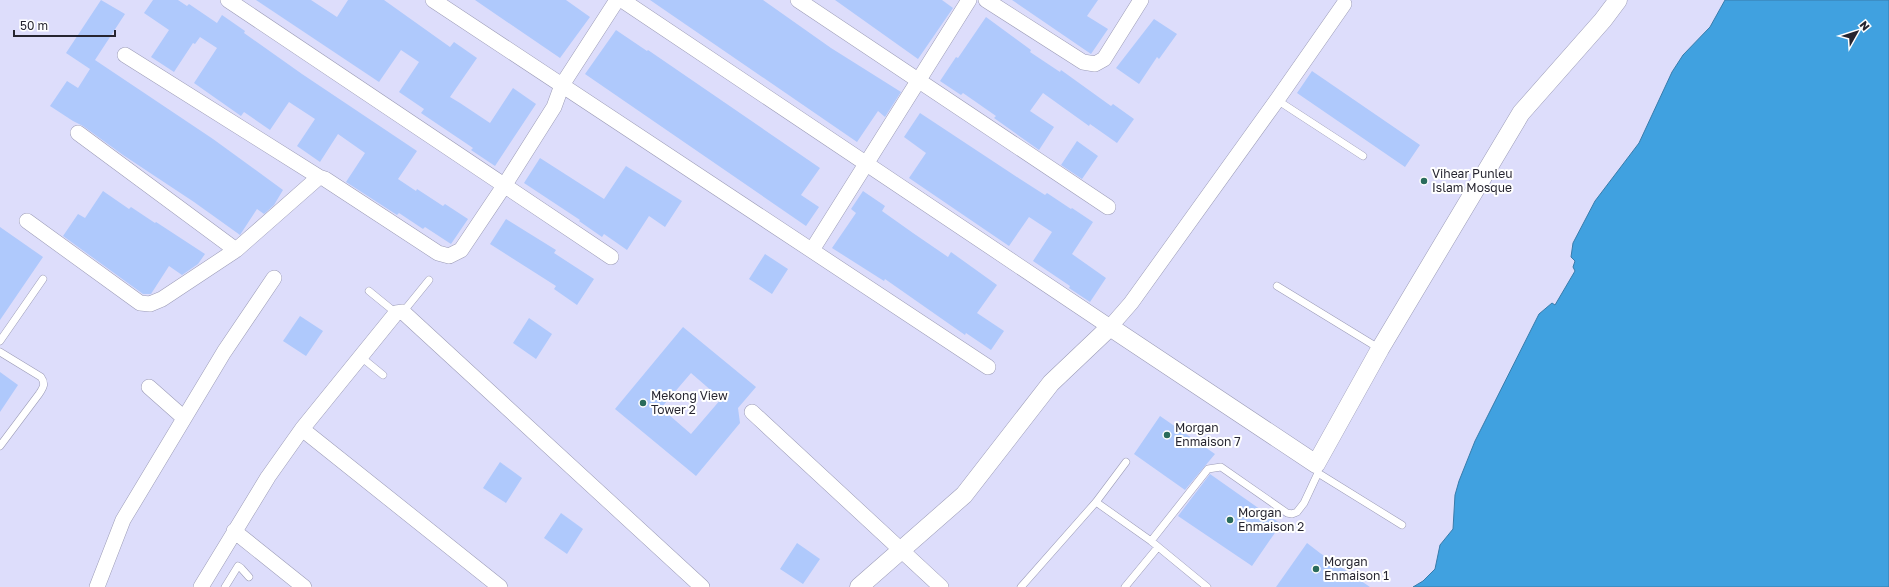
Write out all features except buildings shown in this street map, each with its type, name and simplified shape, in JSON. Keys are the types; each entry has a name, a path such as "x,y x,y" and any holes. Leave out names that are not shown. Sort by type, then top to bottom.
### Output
{"street":[{"path":"228,0 504,186 611,256"},
{"path":"433,0 988,367"},
{"path":"125,55 319,177 325,179 438,253 449,256 461,250 504,186 554,107 562,85 616,0"},
{"path":"622,0 1110,327 1317,469 1380,349 1521,113 1603,20 1618,0"},
{"path":"798,0 1108,207"},
{"path":"812,250 969,0"},
{"path":"986,0 1083,62 1095,64 1104,60 1141,0"},
{"path":"859,587 964,495 1051,383 1110,327 1131,303 1344,4"},
{"path":"78,132 236,250"},
{"path":"27,221 140,303 150,304 162,299 236,250 319,177"},
{"path":"97,587 124,520 224,352 274,278"},
{"path":"201,587 268,477 302,429 399,313 702,587"},
{"path":"148,387 184,418"},
{"path":"752,412 941,587"},
{"path":"302,429 500,587"},
{"path":"234,532 304,587"}],"lane":[{"path":"1277,100 1363,156"},
{"path":"0,341 43,279"},
{"path":"369,291 399,313 429,280"},
{"path":"1277,286 1380,349"},
{"path":"0,352 41,377 44,381 44,386 0,446"},
{"path":"361,357 382,375"},
{"path":"1021,587 1096,502 1126,462"},
{"path":"1151,541 1208,469 1213,467 1221,467 1287,513 1292,514 1297,512 1304,503 1317,469 1402,525"},
{"path":"1096,502 1151,541 1207,587"},
{"path":"1125,587 1158,547"},
{"path":"225,587 238,566 249,577"}],"water":[{"path":"1725,0 1889,0 1889,587 1413,587 1423,581 1435,569 1440,545 1453,529 1455,495 1475,441 1539,314 1552,303 1555,305 1575,271 1573,267 1575,261 1571,257 1573,243 1595,201 1639,143 1672,72 1683,55 1710,27"}],"place":[{"name":"Vihear Punleu Islam Mosque","path":"1424,181"},
{"name":"Mekong View Tower 2","path":"643,403"},
{"name":"Morgan Enmaison 7","path":"1167,435"},
{"name":"Morgan Enmaison 2","path":"1230,520"},
{"name":"Morgan Enmaison 1","path":"1316,569"}]}
